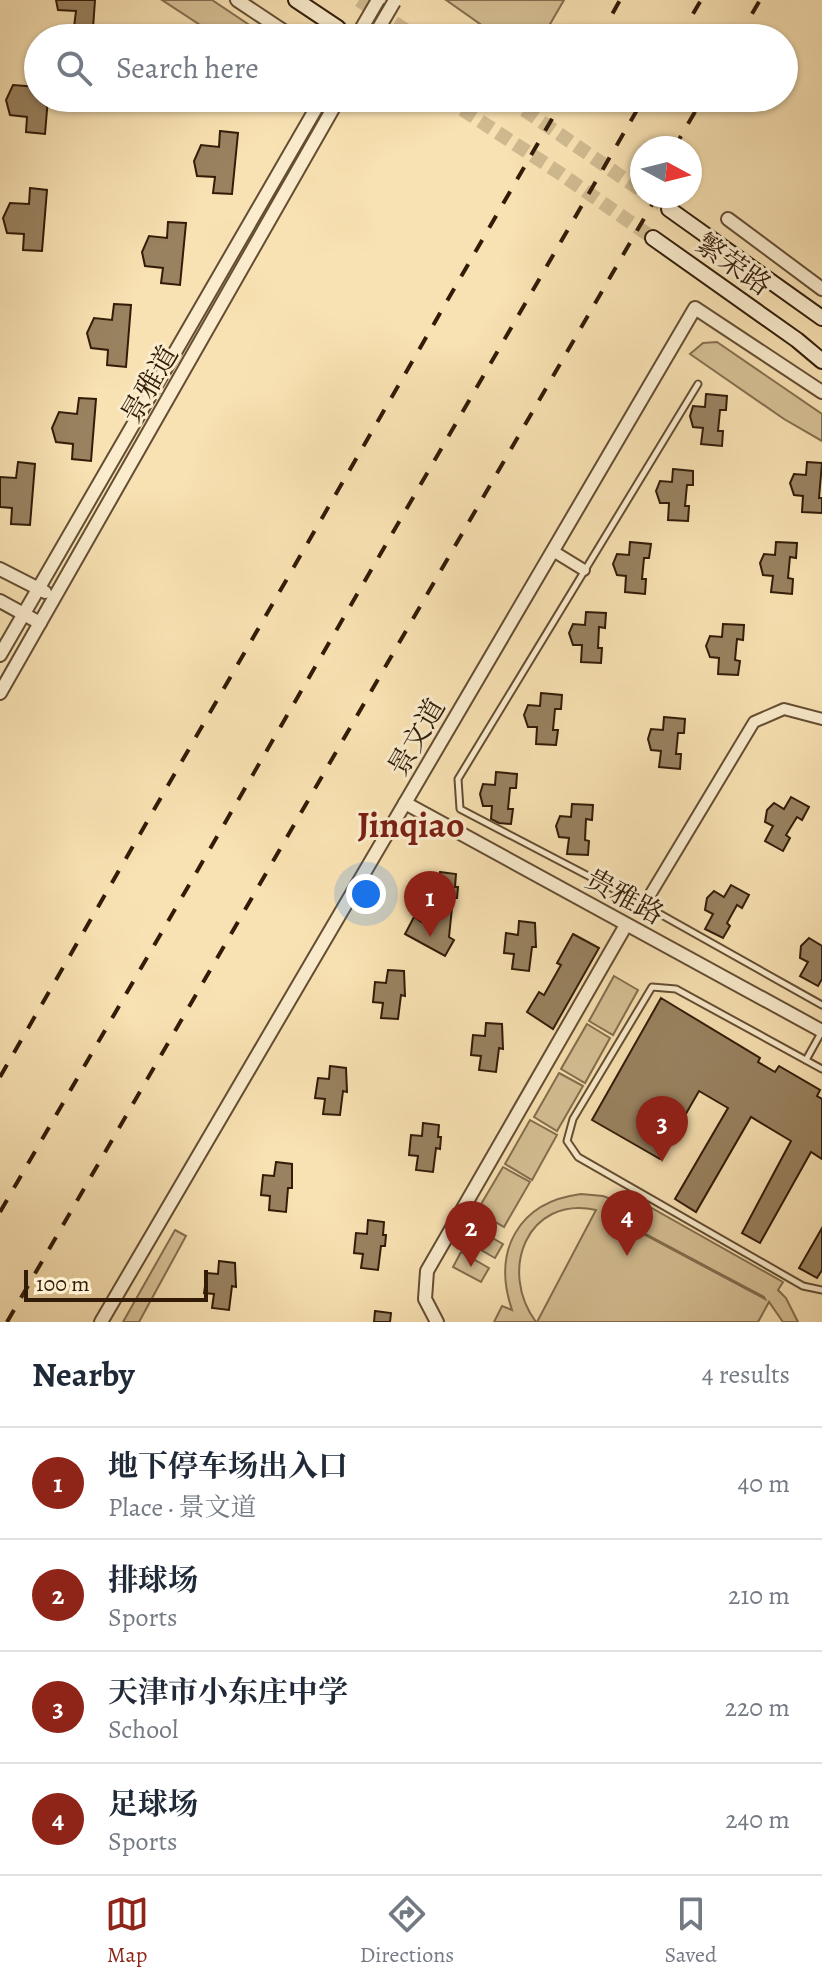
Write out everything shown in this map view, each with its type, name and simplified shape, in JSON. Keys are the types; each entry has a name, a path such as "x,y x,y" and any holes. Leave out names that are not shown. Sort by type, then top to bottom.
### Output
{"main road":[{"path":"296,0 332,24"},
{"name":"繁荣路","path":"669,209 822,318"},
{"name":"繁荣路","path":"653,238 822,361"}],"street":[{"path":"237,0 273,24"},
{"path":"364,24 378,0"},
{"path":"381,24 394,1"},
{"name":"景雅道","path":"0,655 314,112"},
{"name":"景雅道","path":"0,693 331,112"},
{"path":"728,219 822,289"},
{"name":"景文道","path":"101,1322 695,308 822,392"},
{"path":"553,551 584,570"},
{"path":"0,569 54,598"},
{"path":"0,601 40,623"},
{"path":"644,905 754,722 784,709 822,719"},
{"name":"贵雅路","path":"405,803 822,1031"},
{"path":"437,1322 425,1299 427,1271 626,925"}],"lane":[{"path":"698,384 458,779 460,809 644,905 822,1005"},
{"path":"822,1069 676,989 652,987 573,1119 567,1141 578,1157 803,1286 822,1290"},
{"path":"806,1060 822,1031"}],"shaded area":[{"path":"162,0 212,0 248,24 199,24"},
{"path":"446,0 564,0 550,24 480,24"},
{"path":"717,342 822,414 822,441 784,419 690,354 703,343"},
{"path":"614,976 638,990 613,1035 589,1021"},
{"path":"587,1024 610,1038 585,1083 561,1069"},
{"path":"559,1073 583,1086 557,1131 534,1117"},
{"path":"530,1120 557,1135 532,1180 505,1164"},
{"path":"503,1167 530,1182 504,1227 477,1211"},
{"path":"581,1194 603,1196 629,1206 634,1198 783,1282 778,1290 786,1298 798,1322 783,1322 769,1302 758,1322 537,1322 596,1210 572,1208 552,1214 537,1225 526,1241 520,1260 520,1281 525,1302 536,1322 494,1322 502,1306 512,1310 505,1268 515,1233 541,1207","holes":["604,1212 764,1297 765,1299"]},
{"path":"475,1228 503,1244 495,1258 467,1242"},
{"path":"175,1230 186,1236 139,1322 123,1322"},
{"path":"461,1252 489,1268 481,1282 453,1267"}],"building":[{"path":"56,0 95,0 93,24 74,24 76,11 58,10"},
{"path":"13,85 24,86 24,112 47,112 45,134 26,132 27,117 10,115 6,100"},
{"path":"220,131 238,133 232,194 213,193 215,177 197,176 194,161 201,145 219,147"},
{"path":"30,188 47,190 42,251 23,250 24,234 7,233 3,218 10,203 29,204"},
{"path":"168,222 186,223 180,285 161,283 163,268 145,266 142,252 149,236 167,238"},
{"path":"114,304 131,305 126,367 107,365 108,350 91,348 87,333 94,318 112,320"},
{"path":"706,394 727,396 726,410 720,410 718,431 723,431 722,446 701,444 703,428 693,427 690,416 693,406 705,407"},
{"path":"79,398 96,399 91,461 72,459 73,444 56,442 52,428 59,412 77,414"},
{"path":"18,462 35,464 30,525 11,524 12,508 0,507 0,477 16,478"},
{"path":"807,462 822,463 819,498 822,498 822,513 802,512 803,496 794,495 790,483 794,474 806,475"},
{"path":"673,469 693,471 693,485 687,485 685,506 689,506 688,521 668,520 669,503 660,503 656,491 660,481 672,482"},
{"path":"630,542 651,544 649,558 644,558 642,579 646,579 645,594 625,592 626,576 617,575 613,564 617,554 629,555"},
{"path":"776,542 797,543 796,558 790,557 788,578 793,579 792,594 771,592 773,576 763,575 760,563 764,554 775,555"},
{"path":"586,612 606,613 605,628 599,627 601,663 581,662 582,645 573,645 569,633 573,624 585,625"},
{"path":"723,624 744,625 743,640 737,639 735,660 740,661 738,675 718,674 719,658 710,657 706,646 710,636 722,637"},
{"path":"541,693 562,695 561,709 555,709 553,730 558,730 556,745 536,744 537,727 528,727 524,715 528,705 540,706"},
{"path":"664,717 685,719 684,733 678,733 676,754 681,754 680,769 659,767 661,751 651,750 648,739 651,729 663,730"},
{"path":"496,772 517,774 516,788 510,788 508,809 513,809 511,824 491,819 492,806 483,806 480,794 483,784 495,785"},
{"path":"791,797 809,807 802,820 797,817 786,835 790,838 783,851 765,841 773,826 765,822 767,810 774,803 784,809"},
{"path":"572,804 593,805 592,820 586,819 588,855 567,854 569,838 559,837 556,826 560,816 571,817"},
{"path":"440,872 456,874 455,887 458,887 457,898 453,898 449,937 454,940 445,956 405,934 414,917 423,923 428,885 439,886"},
{"path":"731,885 749,895 742,908 737,905 723,938 705,929 713,914 705,910 707,898 714,891 724,897"},
{"path":"519,921 535,923 536,947 532,947 529,971 512,969 514,954 504,953 506,933 518,935"},
{"path":"573,934 599,948 553,1029 527,1012 539,992 544,995 561,965 557,963"},
{"path":"809,938 822,946 822,979 818,986 800,976 808,962 800,958 801,946"},
{"path":"388,970 404,971 405,996 401,995 398,1019 381,1018 383,1003 373,1002 375,982 386,983"},
{"path":"661,998 760,1058 758,1062 775,1072 779,1066 820,1090 817,1096 822,1099 822,1159 811,1152 760,1243 742,1233 791,1141 751,1117 696,1212 675,1199 728,1108 699,1091 660,1159 592,1120"},
{"path":"486,1023 502,1024 503,1049 499,1048 496,1072 479,1070 481,1056 471,1055 473,1035 485,1036"},
{"path":"330,1066 346,1068 347,1092 343,1091 340,1115 323,1114 325,1099 315,1098 318,1078 329,1079"},
{"path":"423,1123 439,1125 440,1149 436,1148 433,1172 416,1170 418,1156 409,1155 411,1135 422,1136"},
{"path":"276,1162 292,1164 292,1188 288,1188 286,1212 269,1210 270,1196 261,1195 263,1175 274,1176"},
{"path":"368,1220 384,1222 385,1246 381,1246 378,1270 361,1268 363,1254 354,1253 356,1233 367,1234"},
{"path":"822,1228 822,1270 817,1278 799,1268"},
{"path":"219,1261 235,1263 236,1287 232,1286 229,1310 212,1308 214,1294 204,1293 207,1273 218,1274"},
{"path":"375,1311 391,1313 390,1322 374,1322"}],"tunnel":[{"path":"359,0 396,24"},
{"path":"466,112 653,238"},
{"path":"527,112 630,183"}],"railway":[{"path":"607,24 620,0"},
{"path":"687,24 701,0"},
{"path":"746,24 760,0"},
{"path":"0,1077 556,112"},
{"path":"0,1212 636,112"},
{"path":"681,136 695,112"},
{"path":"7,1322 650,208"}],"place":[{"name":"地下停车场出入口","path":"430,937"},
{"name":"天津市小东庄中学","path":"662,1162"},
{"name":"足球场","path":"627,1256"},
{"name":"排球场","path":"471,1267"}],"district":[{"name":"Jinqiao","path":"411,824"}]}
